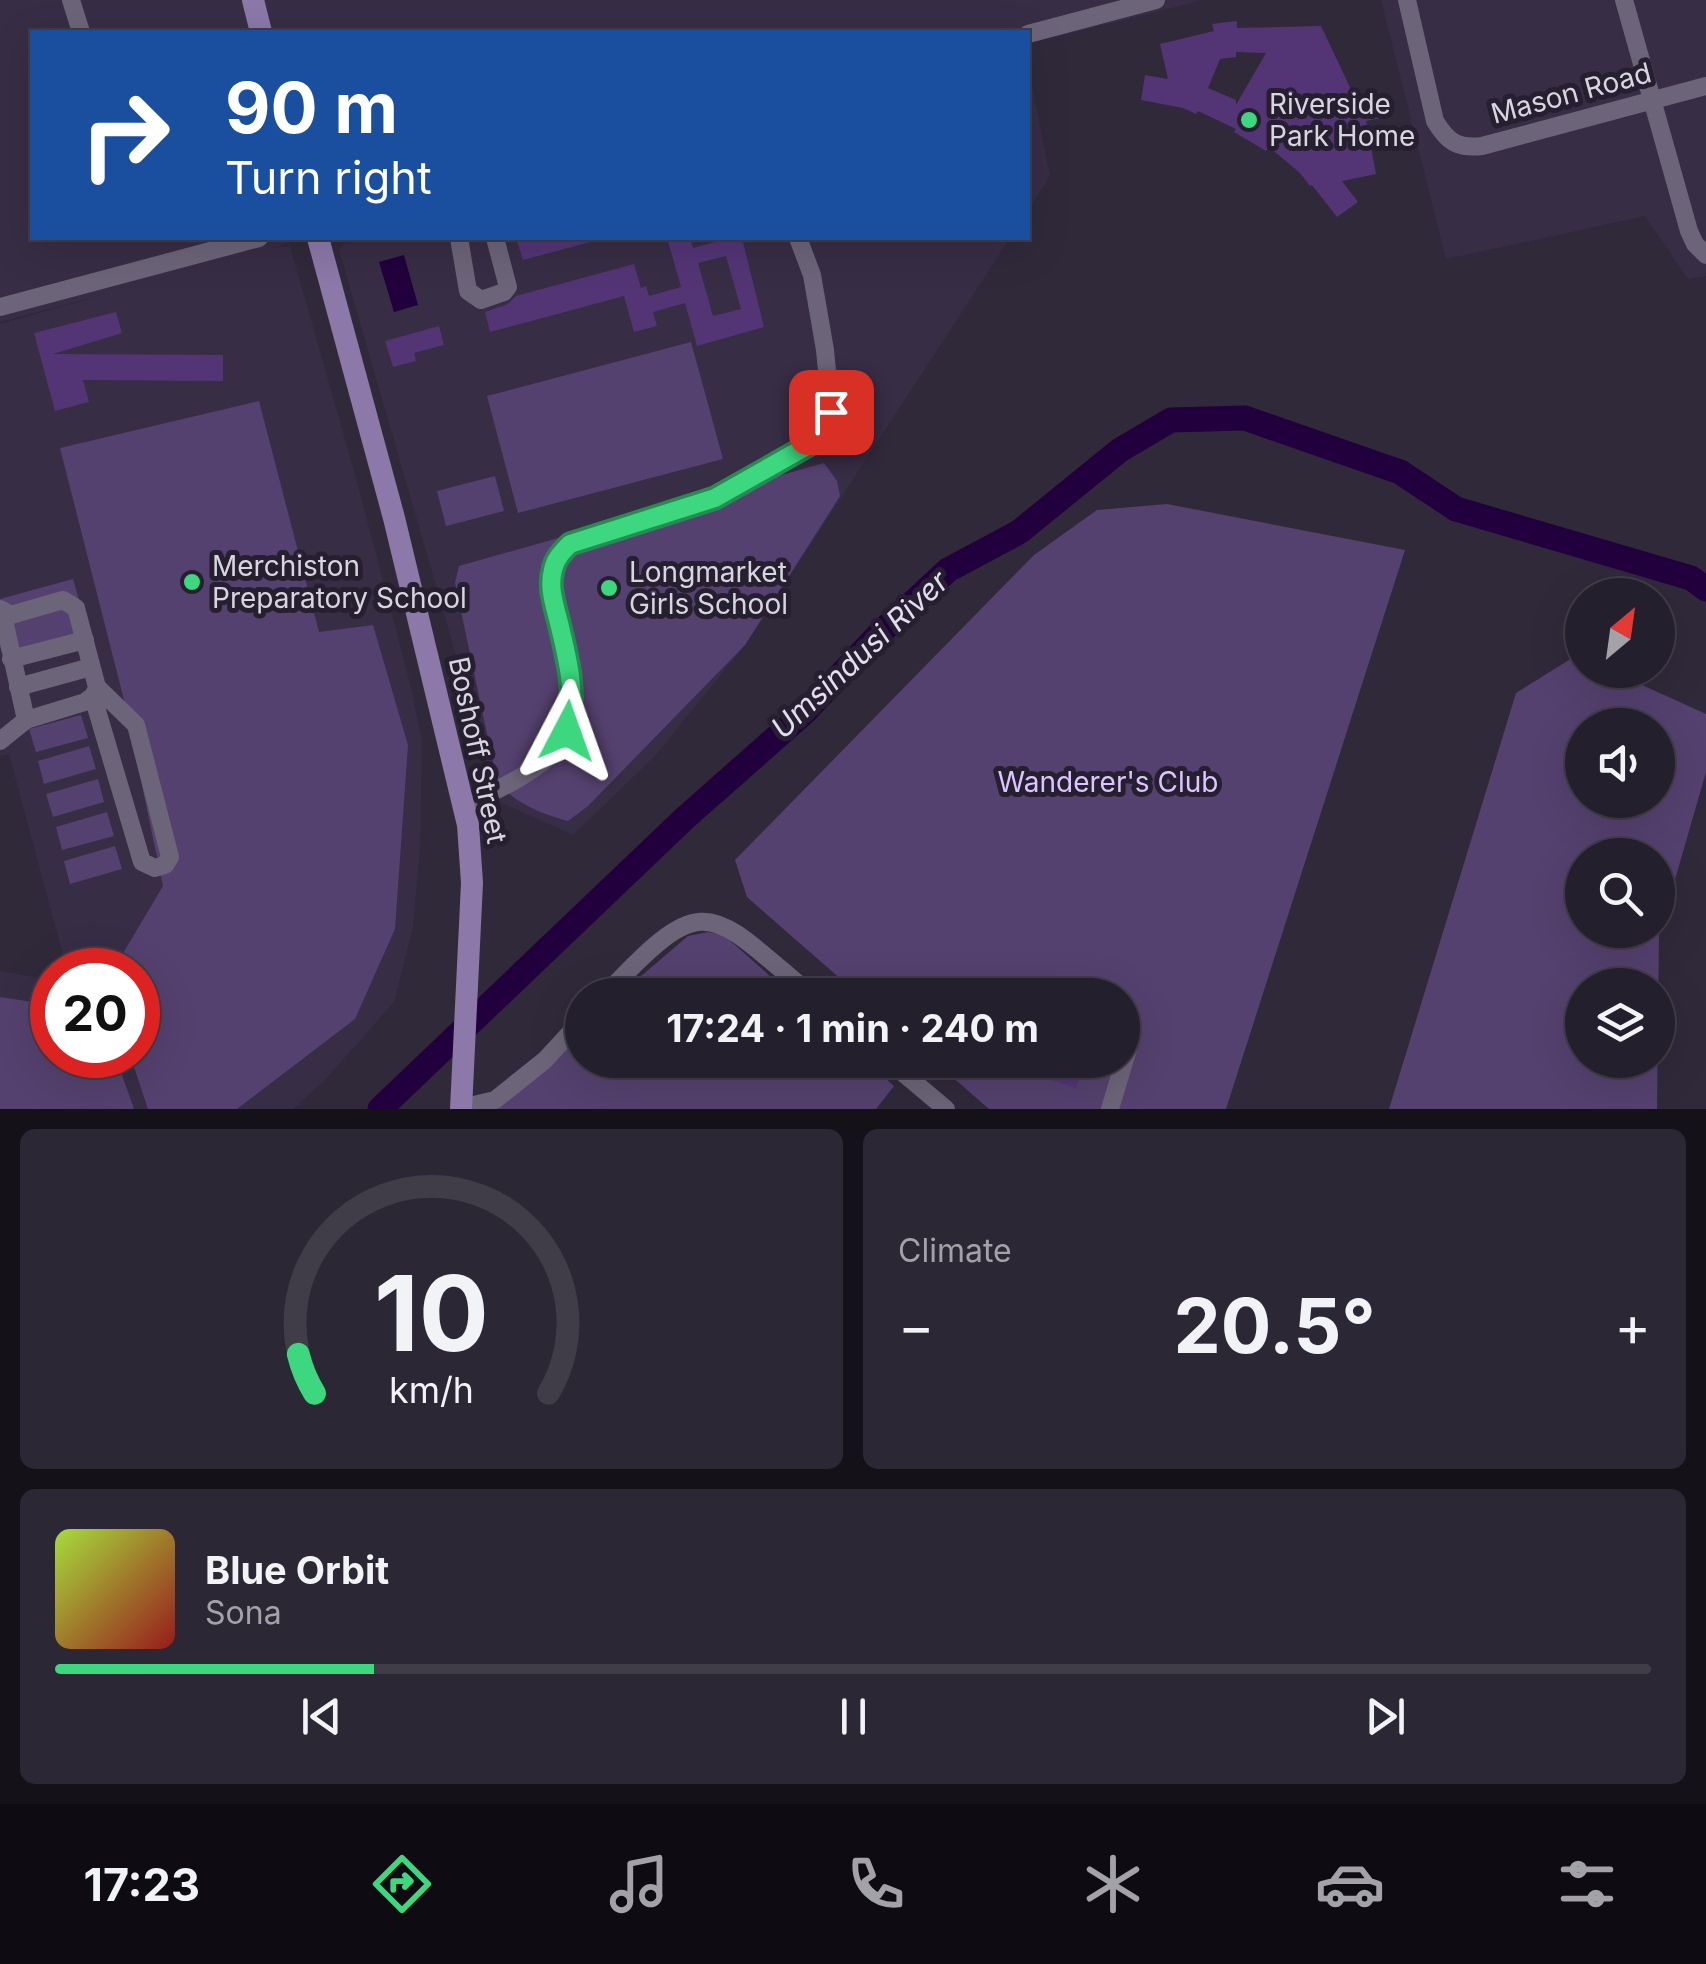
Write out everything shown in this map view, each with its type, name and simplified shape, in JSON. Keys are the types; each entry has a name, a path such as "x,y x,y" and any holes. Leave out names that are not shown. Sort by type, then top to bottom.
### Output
{"main road":[{"path":"253,0 260,30"},
{"name":"Boshoff Street","path":"319,240 394,518 465,804 472,882 461,1109"}],"street":[{"path":"71,0 80,30"},
{"path":"1030,33 1156,0"},
{"name":"Mason Road","path":"1406,0 1435,120 1451,142 1468,148 1706,86"},
{"path":"1624,0 1690,230 1695,244 1706,255"},
{"path":"0,307 251,240"},
{"path":"459,240 468,291 481,300 508,287 496,240"},
{"path":"465,804 516,780 559,747 567,731 574,706 551,591 552,571 570,544 715,498 814,442 825,430 831,412 825,350 812,275 799,240"},
{"path":"1,610 11,615 68,601 78,613 95,692 142,862 155,868 165,865 170,856 136,725 95,692"},
{"path":"1,610 26,720"},
{"path":"11,658 85,640"},
{"path":"18,687 91,667"},
{"path":"0,741 26,720 86,702 95,692"},
{"path":"621,978 651,946 690,921 711,920 730,927 791,978"},
{"path":"461,1109 495,1100 545,1060 565,1038"},
{"path":"909,1078 946,1109"},
{"path":"1110,1109 1119,1078"}],"shaded area":[{"name":"Merchiston Preparatory School","path":"0,0 1203,0 1030,43 1030,30 30,30 30,240 299,240 270,248 290,246 411,687 422,741 420,848 413,926 394,1002 324,1081 293,1109 0,1109 0,971 30,976 30,1078 160,1078 160,948 61,948 9,754 0,756 0,324 106,294 0,322"},
{"path":"1381,0 1706,0 1706,276 1688,279 1645,216 1446,259"},
{"path":"1030,75 1050,176 1030,208"},
{"name":"Longmarket Girls School","path":"346,240 1009,240 745,645 655,756 573,835 493,799 479,735 339,250"},
{"path":"404,255 418,305 394,312 379,262"}],"green space":[{"path":"691,342 723,459 518,513 487,396"},
{"path":"259,401 319,632 373,625 408,745 395,929 355,1019 237,1109 148,1109 138,1078 160,1078 160,948 126,948 163,886 125,704 60,448"},
{"path":"824,463 837,481 840,496 745,645 588,806 568,821 529,807 503,789 497,781 455,583 459,566"},
{"path":"495,476 504,511 446,526 437,491"},
{"name":"Wanderer's Club","path":"1167,504 1405,550 1226,1109 989,1109 954,1078 1140,1078 1140,978 840,978 747,897 735,860 1034,555 1097,510"},
{"path":"73,579 92,645 6,668 0,646 0,599"},
{"path":"1565,662 1565,688 1649,688 1706,714 1706,772 1675,880 1675,838 1565,838 1565,948 1659,948 1659,968 1565,968 1565,1078 1658,1078 1657,1109 1389,1109 1516,693"},
{"path":"81,715 88,738 36,752 29,729"},
{"path":"89,746 96,769 44,784 38,761"},
{"path":"98,779 104,802 53,817 46,794"},
{"path":"107,812 114,836 62,850 56,827"},
{"path":"115,846 122,869 70,884 64,861"},
{"path":"708,932 724,935 772,978 639,978 688,936"},
{"path":"0,997 30,1002 30,1078 123,1078 134,1109 0,1109"},
{"path":"565,1044 565,1078 885,1078 894,1086 876,1109 485,1109"}],"building":[{"name":"Riverside Park Home","path":"1237,21 1237,28 1321,26 1356,100 1371,93 1381,118 1366,121 1376,174 1342,181 1358,202 1337,217 1312,185 1269,147 1266,151 1234,132 1236,129 1198,111 1196,114 1141,100 1145,75 1168,79 1160,44 1214,31 1212,24","holes":["1236,52 1266,53 1236,105 1236,100 1208,88 1220,59 1236,57"]},
{"path":"517,240 594,241 523,260"},
{"path":"668,240 691,240 693,248 722,240 742,240 764,327 697,346 685,303 653,312 657,326 634,332 624,296 490,332 485,312 508,304 516,296 634,264 641,288 646,286 649,296 681,287","holes":["726,256 741,309 713,316 698,263"]},
{"path":"116,312 122,333 53,354 223,355 223,381 83,380 89,402 55,411 34,333"},
{"path":"439,326 444,345 414,353 416,361 393,367 385,341"},
{"path":"1045,1078 1079,1078 1076,1088"}],"waterway":[{"name":"Umsindusi River","path":"380,1109 685,818 805,712 880,633 948,570 1019,532 1120,450 1171,420 1245,418 1400,472 1456,509 1691,578 1706,589"}],"place":[{"name":"Riverside Park Home","path":"1249,120"},
{"name":"Merchiston Preparatory School","path":"192,582"},
{"name":"Longmarket Girls School","path":"609,588"}],"route":[{"path":"567,731 574,706 551,591 552,571 558,557 570,544 715,498 738,486 814,442 825,430 831,412"}]}
